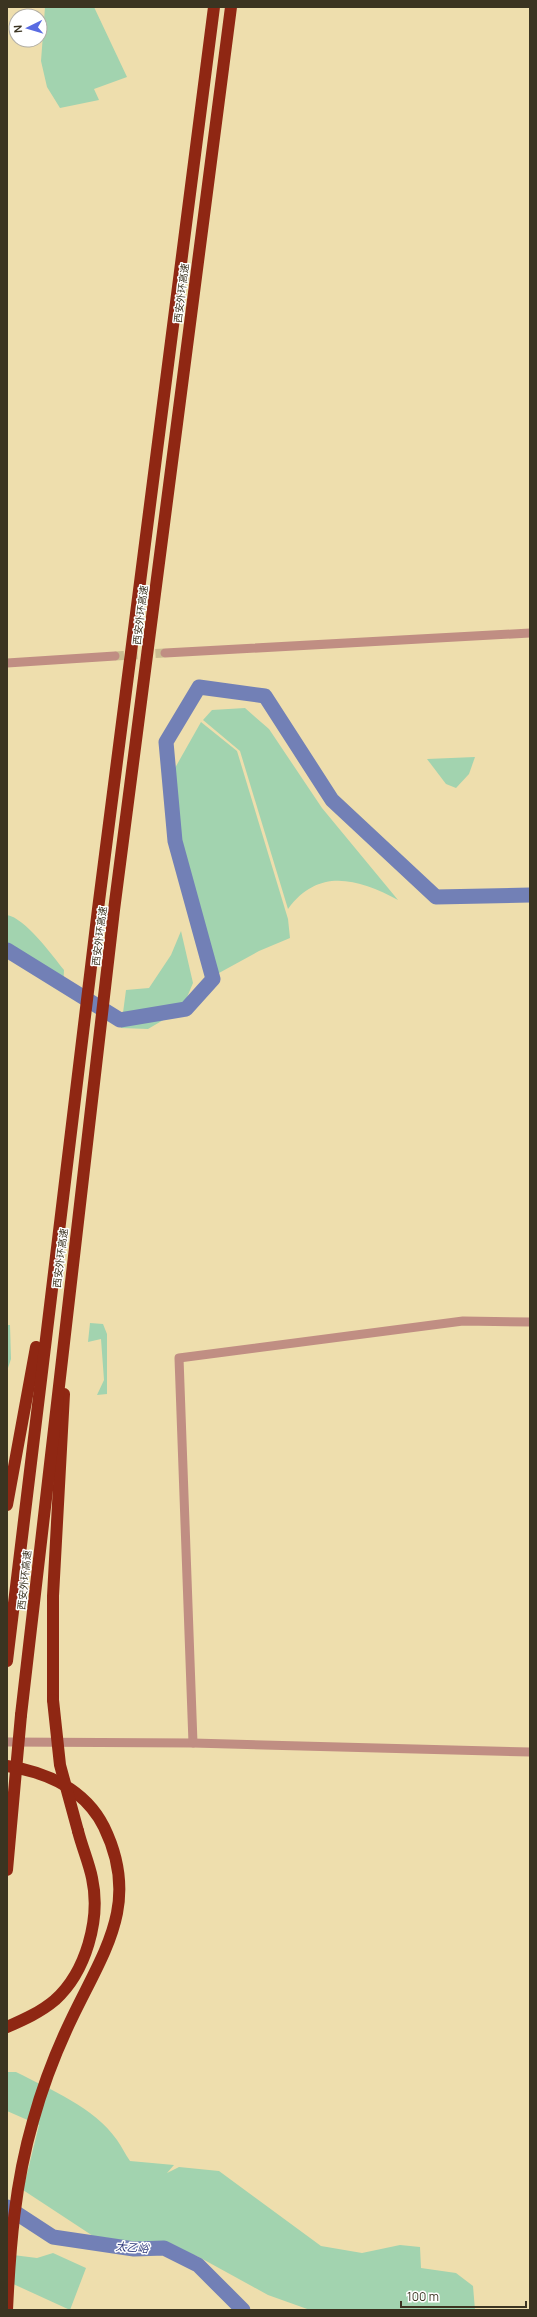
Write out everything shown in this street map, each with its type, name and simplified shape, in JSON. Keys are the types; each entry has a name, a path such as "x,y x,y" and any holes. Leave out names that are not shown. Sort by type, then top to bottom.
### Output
{"highway":[{"name":"西安外环高速","path":"7,1661 91,966 214,7"},
{"name":"西安外环高速","path":"7,1870 21,1715 76,1224 107,967 230,7"},
{"path":"7,1505 60,1216"},
{"path":"7,2027 30,2017 55,2000 74,1976 86,1952 95,1914 92,1879 60,1765 53,1700 53,1596 76,1224"},
{"path":"7,1766 43,1774 75,1791 97,1813 110,1839 119,1870 119,1899 111,1937 92,1980 51,2062 32,2121 20,2175 10,2244 7,2310"}],"street":[{"path":"165,653 530,633"},
{"path":"7,663 115,656"},
{"path":"193,1743 179,1358 463,1321 530,1322"},
{"path":"7,1742 193,1743 530,1752"}],"green space":[{"path":"94,7 127,77 94,89 99,100 60,108 47,87 41,61 42,48 48,48 48,8 45,8"},
{"path":"245,708 269,729 322,808 398,900 368,887 354,883 340,881 326,882 313,887 300,896 288,909 240,751 203,720 212,710"},
{"path":"201,722 237,751 288,919 290,938 259,951 208,979 209,972 201,920 167,797 175,768"},
{"path":"475,757 469,774 456,788 446,784 427,759"},
{"path":"7,915 22,923 30,930 64,970 63,990 23,952 7,943"},
{"path":"181,931 193,983 182,1009 148,1029 121,1028 126,990 149,988 171,955"},
{"path":"90,1323 103,1324 107,1334 107,1394 97,1395 104,1380 101,1339 88,1342"},
{"path":"7,1325 10,1325 11,1359 7,1371"},
{"path":"7,2072 16,2072 71,2100 84,2109 107,2128 117,2140 130,2161 174,2165 167,2173 179,2167 219,2171 321,2246 362,2253 400,2245 420,2247 421,2268 456,2273 473,2286 475,2310 310,2310 268,2295 197,2256 129,2241 93,2236 23,2190 39,2125 7,2111"},
{"path":"53,2253 86,2268 70,2310 11,2283 13,2255 37,2258"}],"waterway":[{"path":"7,950 120,1020 186,1009 213,979 175,841 166,742 199,687 265,696 332,800 436,897 530,895"},
{"name":"太乙峪","path":"7,2207 53,2237 134,2249 164,2248 198,2265 243,2310"}],"tunnel":[{"path":"115,656 165,653"}]}
